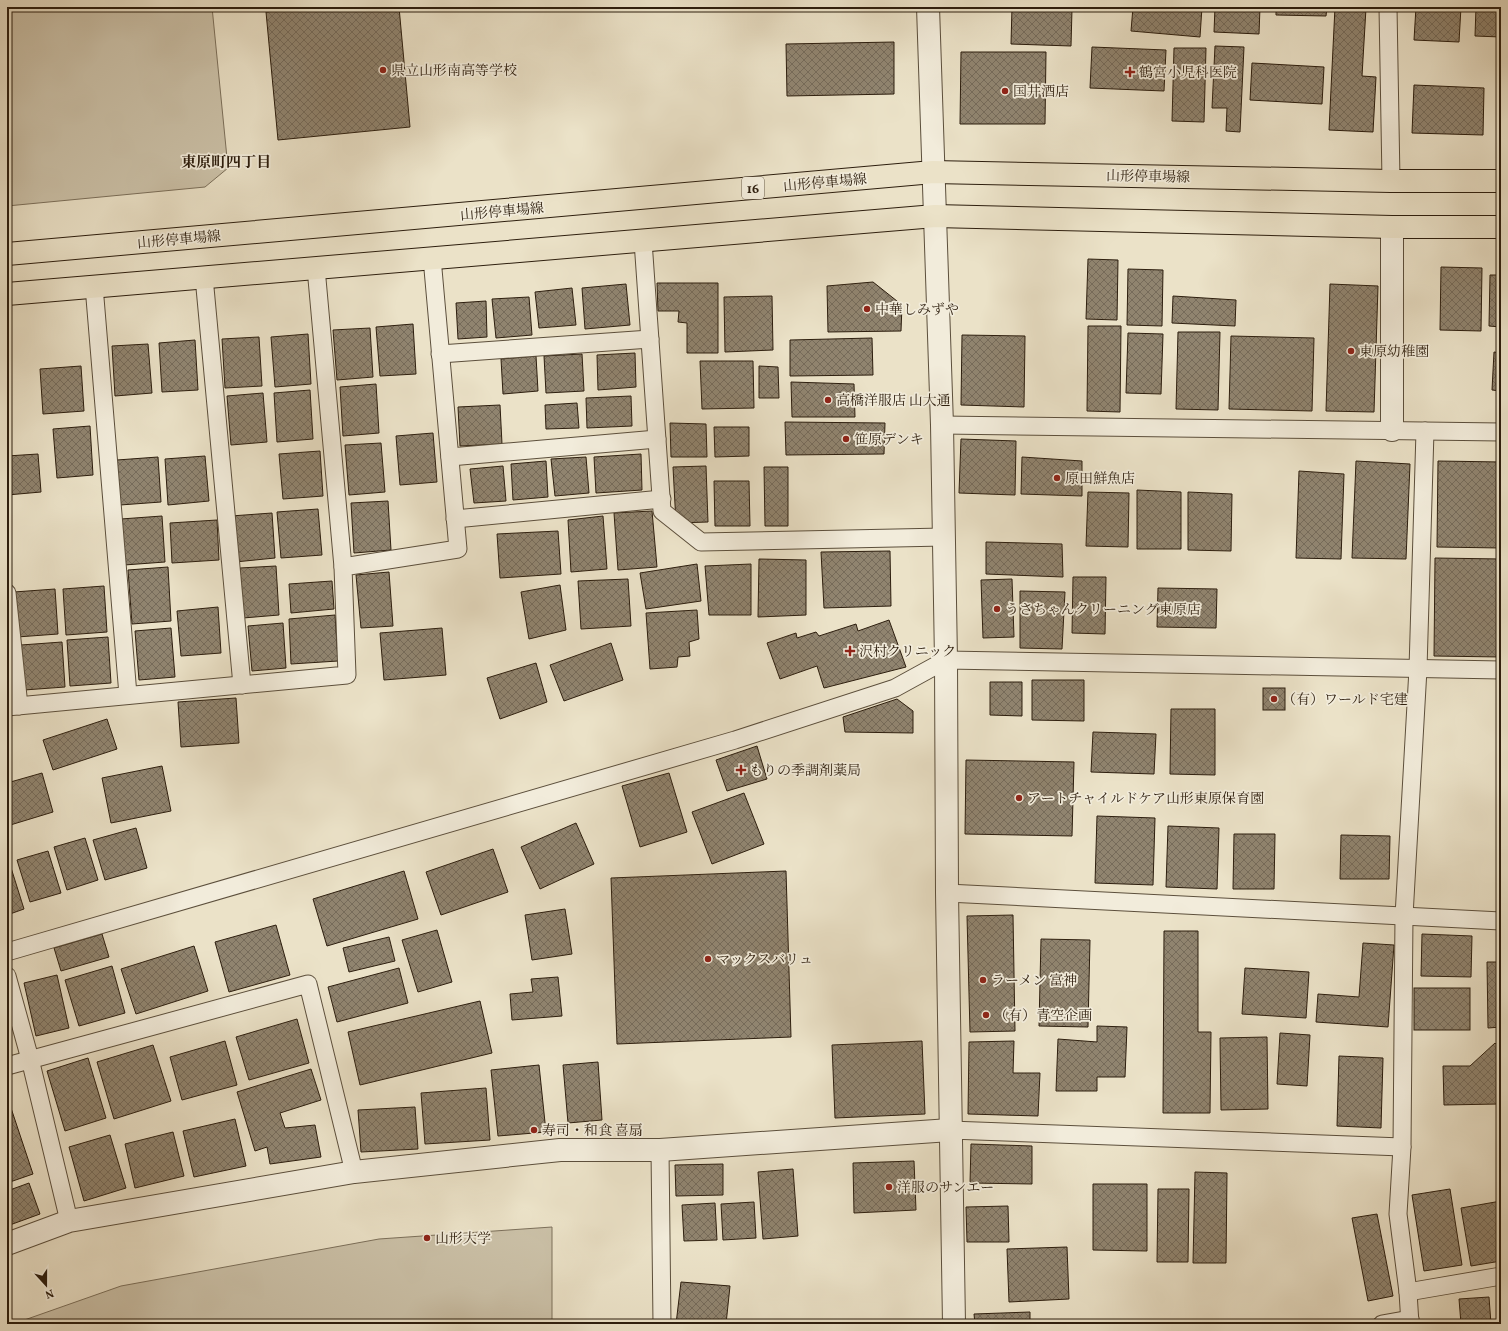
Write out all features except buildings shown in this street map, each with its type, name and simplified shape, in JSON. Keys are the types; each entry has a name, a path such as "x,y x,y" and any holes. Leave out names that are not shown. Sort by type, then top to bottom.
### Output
{"main road":[{"name":"山形停車場線","path":"7,254 933,172 1391,181 1501,181"},
{"path":"7,294 935,216 1392,227 1501,227"}],"street":[{"path":"928,7 942,425 946,660 950,1130 954,1324"},
{"path":"1392,227 1392,430"},
{"path":"7,1244 69,1221 354,1172 560,1150 660,1150 950,1130"}],"lane":[{"path":"1388,7 1391,181"},
{"path":"643,241 662,511 701,542 944,538"},
{"path":"343,567 458,549 432,258"},
{"path":"7,593 13,706 347,675 343,567 316,268"},
{"path":"204,277 242,685"},
{"path":"94,286 128,695"},
{"path":"440,354 650,340"},
{"path":"942,425 1501,432"},
{"path":"1382,1324 1410,1322 1408,1292 1398,1214 1402,1147 1404,916 1418,669 1425,431"},
{"path":"450,457 657,439"},
{"path":"455,519 662,499"},
{"path":"7,952 735,740 895,688 946,660 1501,670"},
{"path":"947,893 1501,921"},
{"path":"7,976 30,1059 69,1221"},
{"path":"7,1066 308,984 354,1172"},
{"path":"950,1130 1402,1147"},
{"path":"660,1150 662,1324"},
{"path":"1408,1292 1501,1276"}],"shaded area":[{"path":"7,7 212,7 228,168 205,187 7,206"},
{"path":"552,1227 552,1324 13,1324 121,1286 379,1239"}],"place":[{"name":"県立山形南高等学校","path":"383,70"},
{"name":"鶴宮小児科医院","path":"1130,72"},
{"name":"国井酒店","path":"1005,91"},
{"name":"中華しみずや","path":"867,309"},
{"name":"東原幼稚園","path":"1351,351"},
{"name":"高橋洋服店 山大通","path":"828,400"},
{"name":"笹原デンキ","path":"846,439"},
{"name":"原田鮮魚店","path":"1057,478"},
{"name":"うさちゃんクリーニング東原店","path":"997,609"},
{"name":"沢村クリニック","path":"850,651"},
{"name":"（有）ワールド宅建","path":"1274,699"},
{"name":"もりの季調剤薬局","path":"741,770"},
{"name":"アートチャイルドケア山形東原保育園","path":"1019,798"},
{"name":"マックスバリュ","path":"708,959"},
{"name":"ラーメン 富神","path":"983,980"},
{"name":"（有）青空企画","path":"986,1015"},
{"name":"寿司・和食 喜扇","path":"534,1130"},
{"name":"洋服のサンエー","path":"889,1187"},
{"name":"山形大学","path":"427,1238"}],"district":[{"name":"東原町四丁目","path":"226,162"}]}
